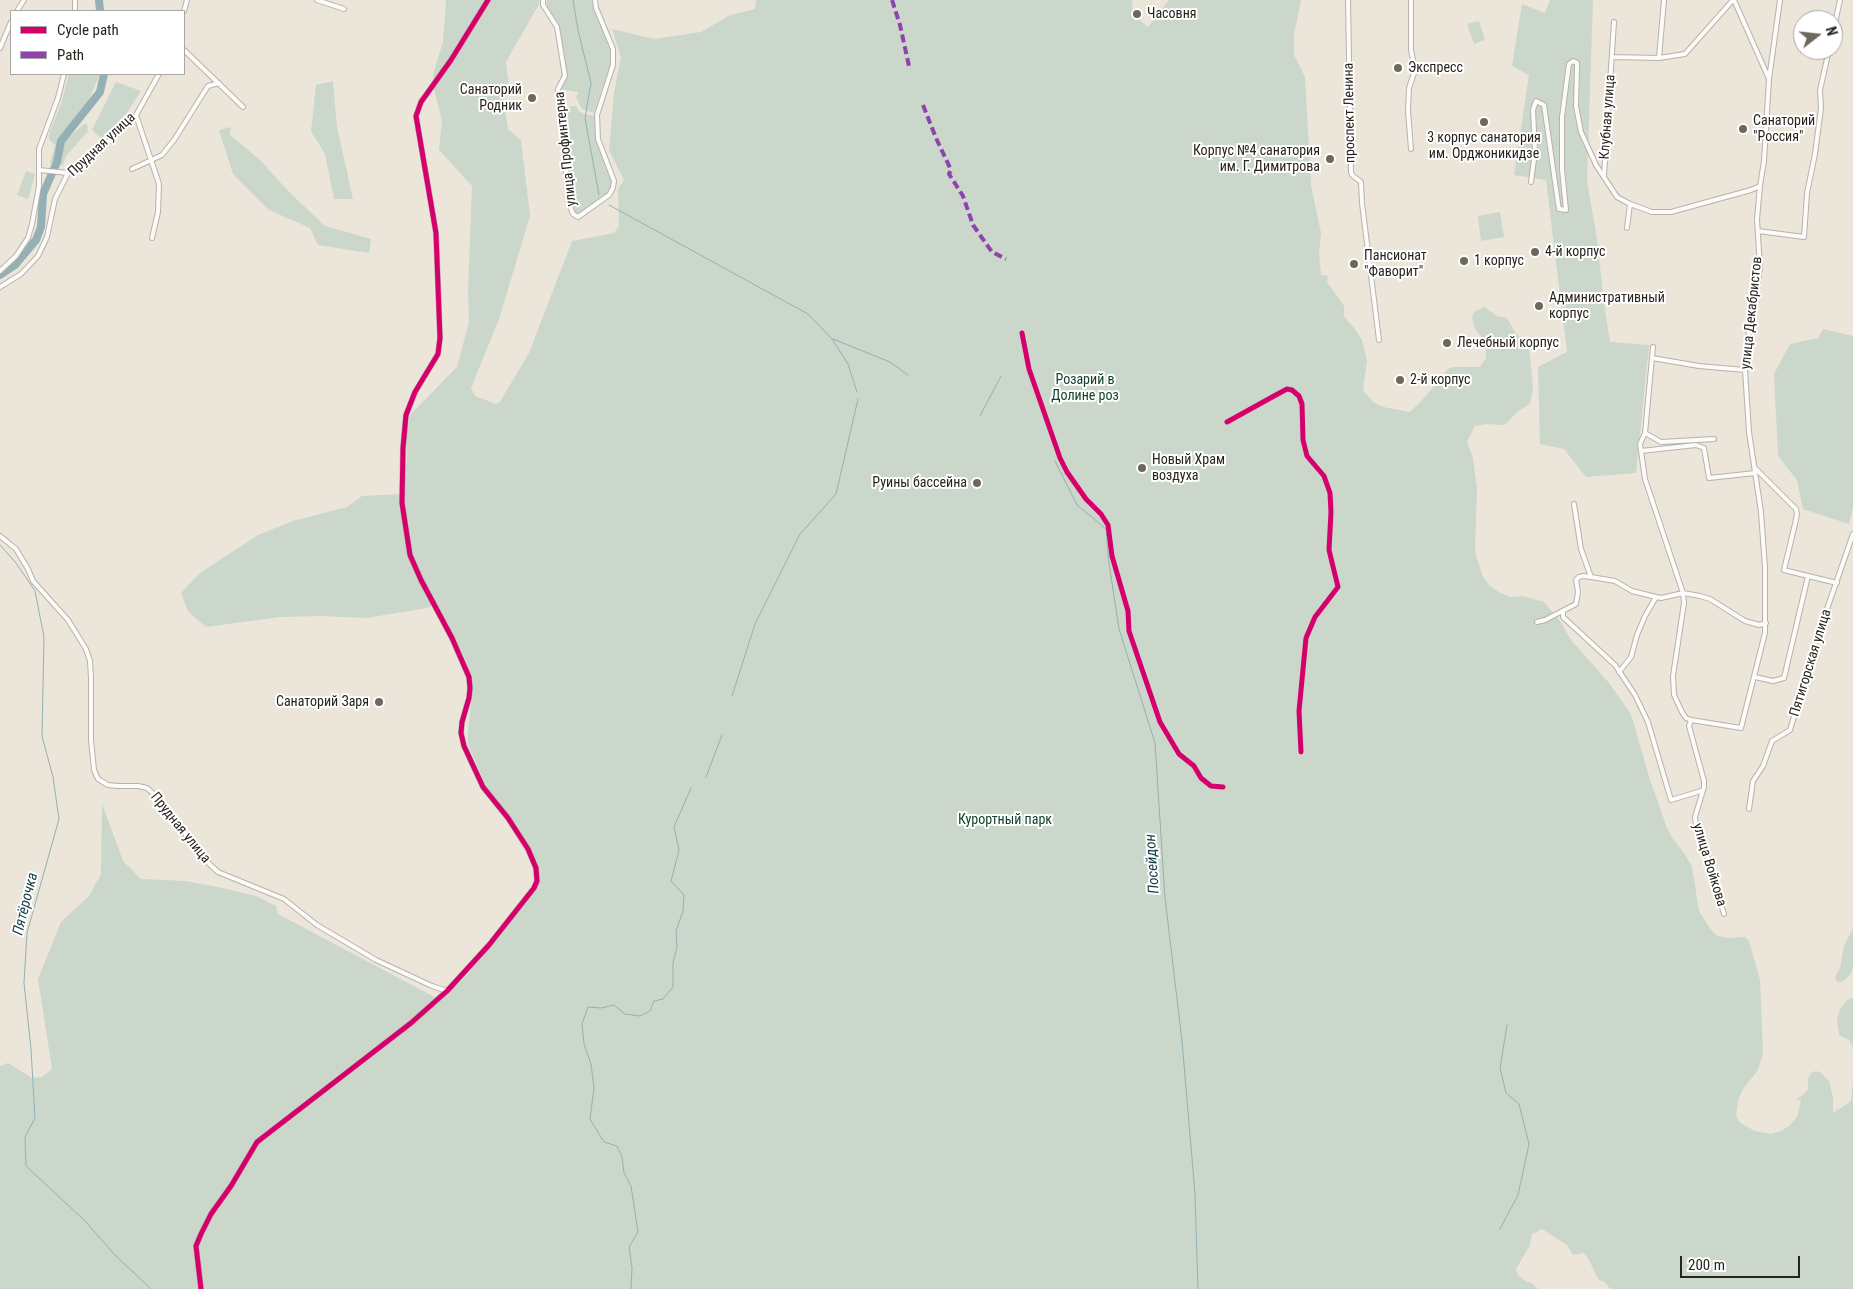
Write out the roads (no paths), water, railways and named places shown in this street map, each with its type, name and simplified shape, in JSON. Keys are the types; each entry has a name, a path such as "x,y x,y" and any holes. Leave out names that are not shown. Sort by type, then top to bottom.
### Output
{"street":[{"path":"317,0 344,9"},
{"path":"202,1289 197,1259 196,1246 198,1240 211,1214 257,1142 411,1023 447,991 472,965 534,888 538,875 528,849 508,818 483,787 464,746 461,733 469,698 469,677 452,638 412,561 407,541 402,503 406,415 415,392 438,354 440,338 436,233 416,116 421,102 451,60 488,0"},
{"name":"улица Профинтерна","path":"543,0 543,5 557,27 565,76 558,89 569,204 573,214 578,218 609,195 614,181 598,139 596,115 613,65 613,50 596,8 595,0"},
{"name":"проспект Ленина","path":"1348,0 1351,172 1361,182 1379,340"},
{"path":"1411,0 1411,50 1415,70 1409,88 1408,110 1411,149"},
{"path":"1659,58 1664,0"},
{"path":"1612,57 1659,58 1685,54 1734,0 1769,79"},
{"name":"улица Декабристов","path":"1691,720 1741,728 1755,677 1766,623 1761,512 1749,432 1745,355 1760,268 1757,219 1764,161 1769,79 1780,0"},
{"name":"Клубная улица","path":"1604,178 1614,22"},
{"path":"0,48 10,24"},
{"path":"185,51 243,107"},
{"path":"1758,231 1804,237 1807,193 1815,154 1821,108 1820,90 1827,60"},
{"path":"1531,182 1535,152 1533,110 1536,101 1544,105 1558,203 1560,208 1566,210 1562,168 1562,117 1569,64 1573,61 1577,62 1578,68 1576,106 1578,123 1590,153 1617,197 1652,212 1671,212 1760,186"},
{"path":"0,271 16,256 28,238 38,194 39,149 58,98 64,75"},
{"name":"Прудная улица","path":"0,287 20,274 38,256 47,237 55,199 68,173 111,140 136,115 158,75"},
{"path":"132,169 162,155 174,140 208,86 219,83"},
{"path":"136,115 159,184 160,193 152,238"},
{"path":"39,170 68,173"},
{"path":"1627,228 1630,204"},
{"path":"1653,347 1644,433 1640,444 1640,452 1644,478 1683,593 1684,603 1673,676 1674,695 1686,718 1691,720"},
{"path":"1652,358 1699,366 1745,370"},
{"path":"1644,433 1660,442 1714,439"},
{"path":"1640,452 1696,445 1704,448 1709,478 1755,473"},
{"path":"1754,468 1796,509 1797,514 1784,570 1837,583"},
{"path":"1574,504 1581,549 1591,577"},
{"name":"Пятигорская улица","path":"1749,809 1753,780 1763,766 1772,741 1790,730 1818,635 1853,534"},
{"name":"Прудная улица","path":"0,536 16,549 26,563 36,585 62,612 86,649 90,661 91,678 92,755 94,770 98,779 108,785 147,788 158,798 204,859 218,872 284,899 317,925 376,960 447,991"},
{"path":"1755,677 1773,681 1784,678 1808,576"},
{"path":"1537,622 1563,612 1576,604 1578,592 1576,580 1578,577 1591,577 1615,581 1632,591 1660,598 1683,593 1710,599 1745,621 1753,624 1766,623"},
{"path":"1620,672 1631,657 1637,635 1656,597"},
{"path":"1563,612 1563,617 1620,672 1635,695 1648,722 1671,800 1701,791"},
{"name":"улица Войкова","path":"1691,720 1689,726 1704,781 1704,787 1701,791 1694,817 1724,914"}],"waterway":[{"path":"99,0 100,10"},
{"path":"573,0 591,83 585,118 599,195"},
{"path":"0,275 15,265 36,240 41,227 43,194 57,162 61,141 100,92 104,75"},
{"path":"609,205 808,314 832,339 848,364 857,392"},
{"path":"833,339 890,362 908,375"},
{"path":"980,416 1001,376"},
{"path":"732,696 755,624 800,534 836,494 858,399"},
{"name":"Посейдон","path":"1055,461 1077,505 1106,529 1119,629 1155,743 1165,898 1182,1041 1195,1194 1198,1289"},
{"name":"Пятёрочка","path":"0,545 16,563 35,591 44,637 42,736 53,777 59,819 27,933 24,983 31,1049 35,1118 25,1137 26,1166 84,1220 115,1255 151,1289"},
{"path":"706,777 722,735"},
{"path":"631,1289 632,1268 629,1247 638,1232 631,1186 624,1173 622,1157 617,1146 604,1142 590,1119 594,1088 591,1064 584,1044 582,1024 588,1007 601,1008 614,1005 625,1014 640,1016 650,1011 654,1001 663,999 673,987 673,963 677,947 676,931 683,911 684,895 671,881 679,850 674,827 691,788"},
{"path":"1500,1229 1518,1195 1529,1144 1519,1104 1506,1093 1500,1068 1507,1025"}],"place":[{"name":"Часовня","path":"1137,14"},
{"name":"Экспресс","path":"1398,68"},
{"name":"Санаторий Родник","path":"532,98"},
{"name":"3 корпус санатория им. Орджоникидзе","path":"1484,122"},
{"name":"Санаторий \"Россия\"","path":"1743,129"},
{"name":"Корпус №4 санатория им. Г. Димитрова","path":"1330,159"},
{"name":"4-й корпус","path":"1535,252"},
{"name":"1 корпус","path":"1464,261"},
{"name":"Пансионат \"Фаворит\"","path":"1354,264"},
{"name":"Административный корпус","path":"1539,306"},
{"name":"Лечебный корпус","path":"1447,343"},
{"name":"2-й корпус","path":"1400,380"},
{"name":"Новый Храм воздуха","path":"1142,468"},
{"name":"Руины бассейна","path":"977,483"},
{"name":"Санаторий Заря","path":"379,702"}],"park label":[{"name":"Розарий в Долине роз","path":"1085,388"},
{"name":"Курортный парк","path":"1005,820"}]}
